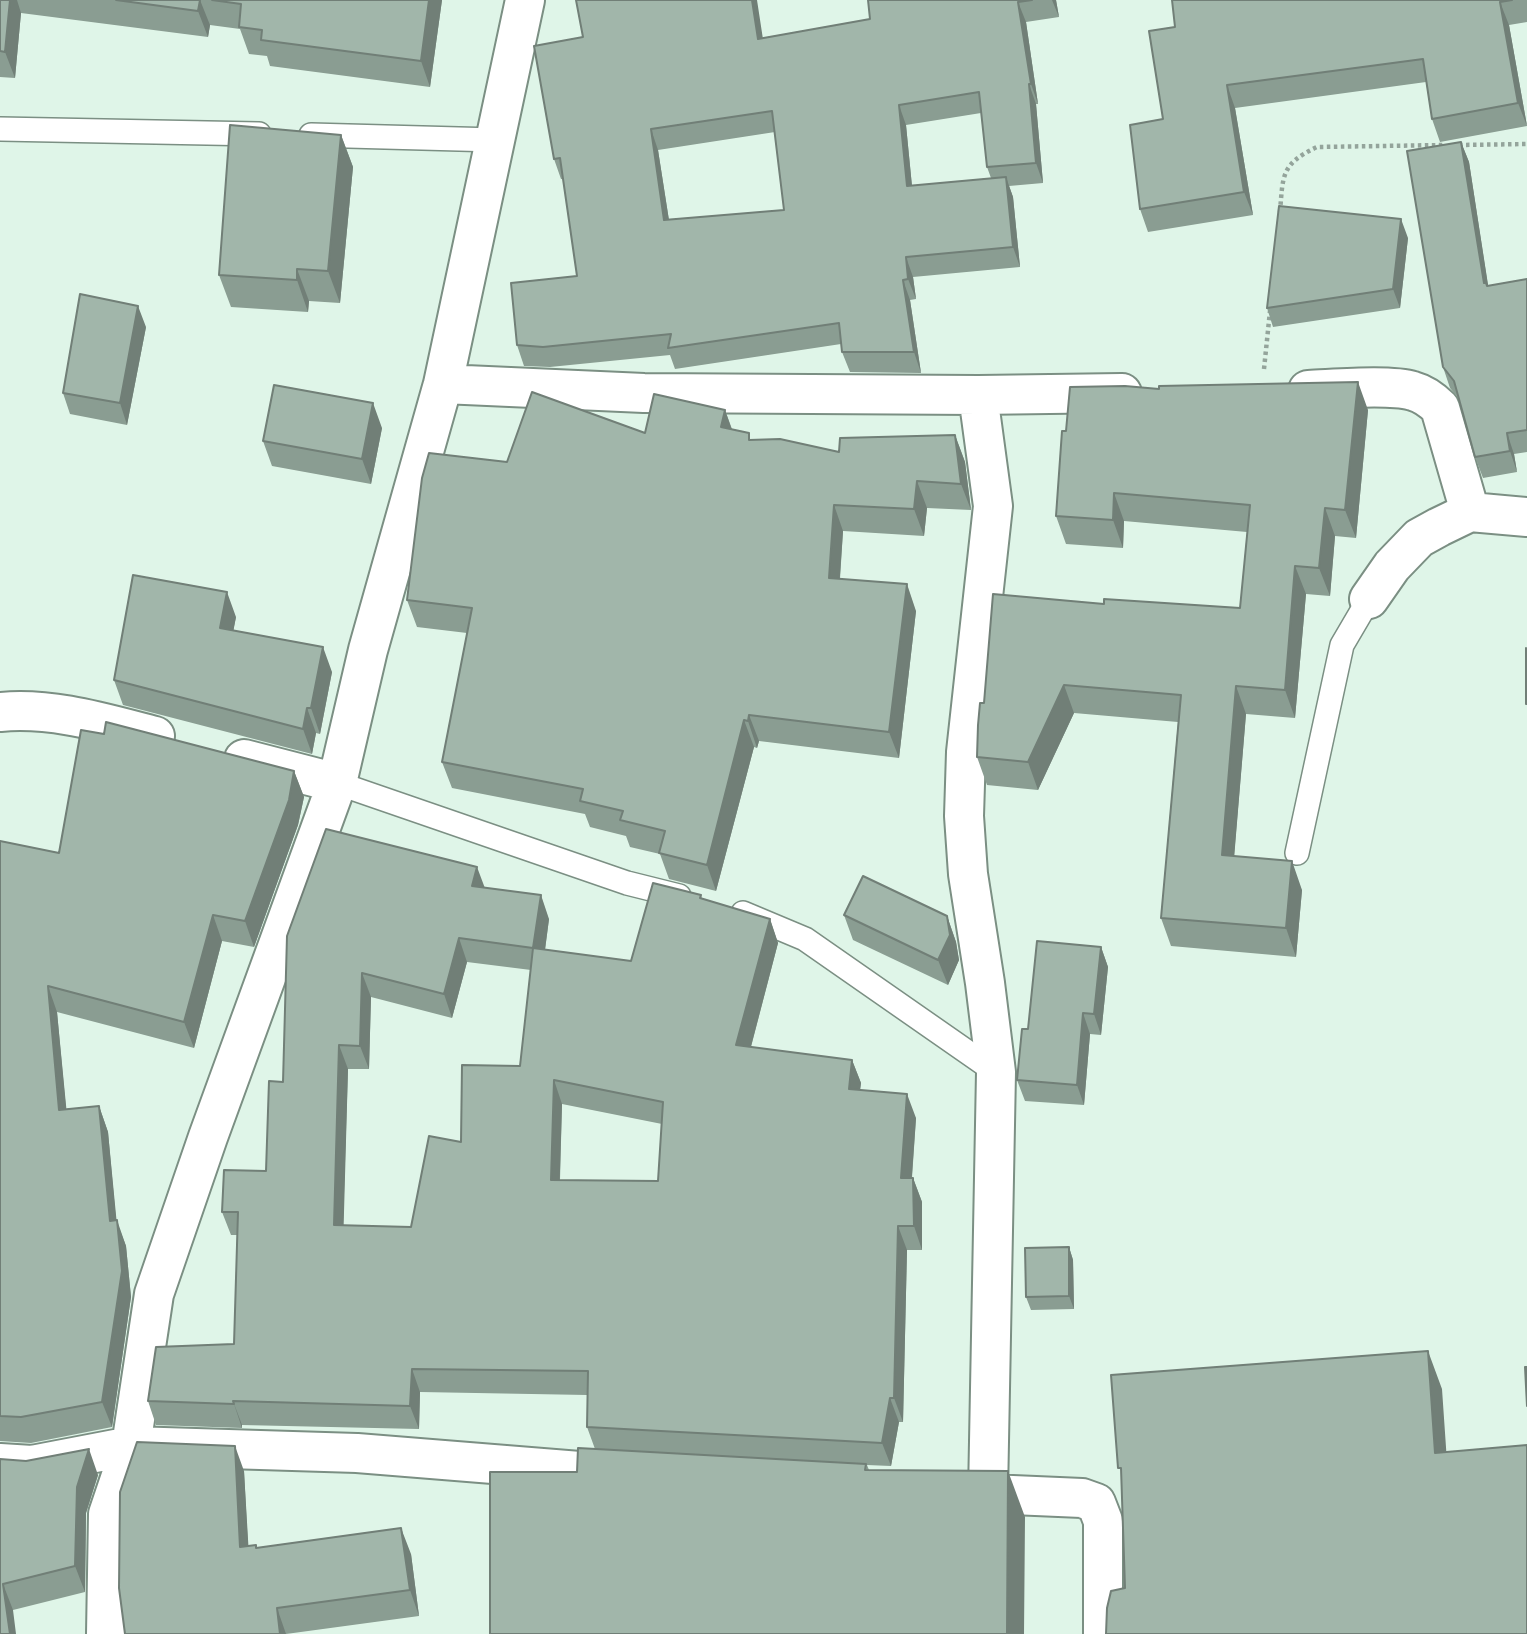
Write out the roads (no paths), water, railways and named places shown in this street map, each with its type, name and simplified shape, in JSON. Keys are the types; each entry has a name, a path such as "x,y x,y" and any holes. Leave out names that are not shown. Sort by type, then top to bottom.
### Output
{"street":[{"path":"106,1634 108,1514 131,1446 154,1294 337,783 368,650 443,384 525,0"},
{"path":"443,384 644,393 978,395 1154,392"},
{"path":"1262,390 1391,388 1411,390 1429,398 1440,408 1470,512"},
{"path":"978,395 993,506 966,752 964,816 968,874 996,1072 988,1494"},
{"path":"1369,599 1392,566 1419,538 1470,512 1527,517"},
{"path":"0,712 26,709 82,717 337,783"},
{"path":"0,1463 32,1465 131,1446 357,1453 658,1476"},
{"path":"933,1491 1082,1498 1096,1503 1103,1521 1103,1634"}],"lane":[{"path":"0,129 496,140"},
{"path":"1297,853 1342,645 1369,599"},
{"path":"337,783 628,883 744,913 805,939 996,1072"}]}
